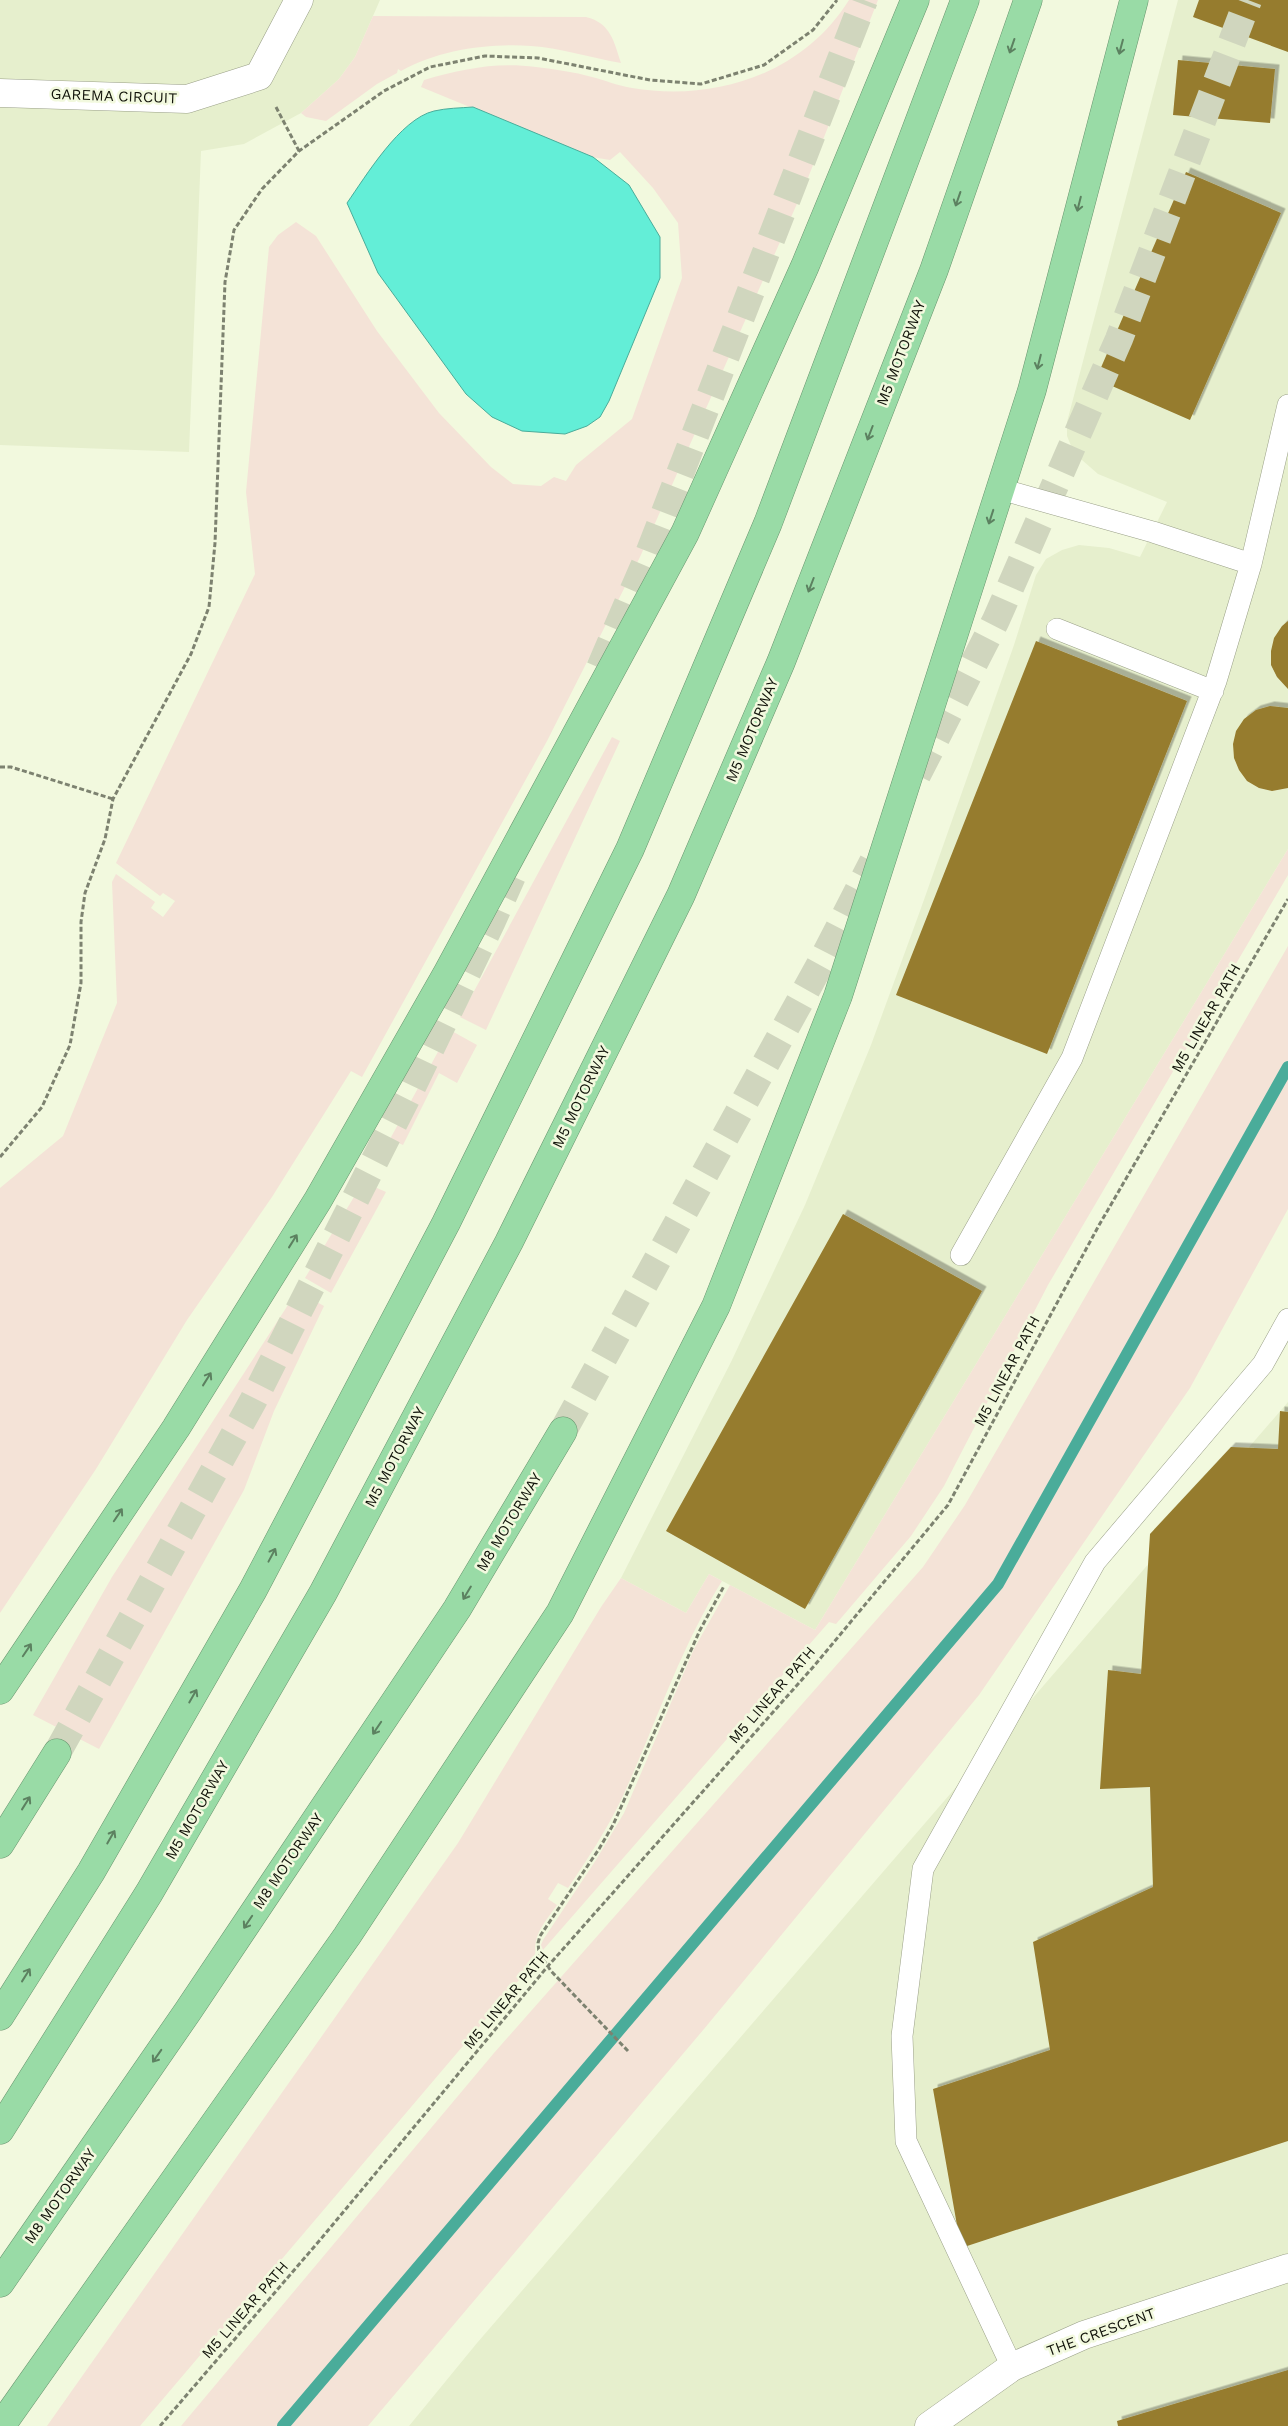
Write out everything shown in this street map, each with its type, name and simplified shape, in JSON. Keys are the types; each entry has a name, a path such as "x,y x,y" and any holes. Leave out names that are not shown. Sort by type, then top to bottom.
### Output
{"highway":[{"path":"0,1690 176,1428 318,1200 453,963 685,533 805,266 915,0"},
{"path":"0,2016 91,1872 253,1590 429,1257 630,849 768,523 965,0"},
{"name":"M5 MOTORWAY","path":"0,2130 149,1893 323,1593 509,1242 681,895 781,662 930,279 1028,0"},
{"path":"1,2426 347,1936 560,1613 716,1306 838,996 1032,390 1134,0"},
{"name":"M8 MOTORWAY","path":"0,2283 188,2012 457,1609 563,1431"},
{"path":"0,1844 57,1753"}],"street":[{"path":"259,76 299,0"},
{"name":"GAREMA CIRCUIT","path":"0,93 187,99 259,76"},
{"name":"THE CRESCENT","path":"929,2426 956,2418 1012,2366 1084,2335 1288,2268"}],"lane":[{"path":"961,1255 1072,1058 1212,692 1251,564 1288,405"},
{"path":"1000,489 1153,532 1251,564"},
{"path":"1057,630 1212,692"},
{"path":"1012,2366 906,2141 902,2036 923,1869 1095,1562 1263,1364 1288,1319"}],"path":[{"path":"0,1157 42,1107 70,1045 81,983 81,922 85,893 105,839 113,799 191,654 209,607 215,542 225,282 234,230 262,189 299,151 384,91 430,67 485,56 538,58 650,80 701,84 764,65 813,30 837,0"},
{"path":"259,76 299,151"},
{"path":"0,767 11,767 113,799"},
{"name":"M5 LINEAR PATH","path":"160,2426 320,2240 548,1966 814,1666 948,1505 1098,1227 1288,899"},
{"path":"628,2051 551,1971 539,1952 538,1943 540,1936 613,1825 700,1630 724,1586"}],"shaded area":[{"path":"0,0 380,0 355,57 339,79 301,113 244,144 201,151 189,452 0,445"},
{"path":"849,0 878,0 804,188 640,557 547,741 362,1077 351,1071 272,1197 187,1320 96,1469 0,1613 0,1188 63,1136 117,1003 112,882 116,874 155,902 151,908 163,917 175,901 163,893 160,896 116,863 255,574 246,492 269,247 278,235 296,222 316,236 377,331 439,413 491,467 513,484 541,486 554,477 566,481 576,465 632,419 682,278 678,223 653,188 620,152 610,160 592,157 421,87 424,80 466,70 507,65 564,71 627,87 663,91 694,91 725,86 754,77 782,64 807,47 830,26"},
{"path":"1178,0 1288,0 1288,849 815,1630 709,1574 686,1613 621,1578 731,1362 805,1205 871,1045 1014,645 1036,575 1046,559 1062,550 1079,545 1109,548 1140,557 1167,502 1098,474 1074,453 1067,436 1067,422"},
{"path":"373,16 586,17 601,24 610,34 621,63 542,47 515,45 481,47 447,53 401,71 398,69 397,73 377,84 326,121 306,117 301,113 339,79 355,57"},
{"path":"612,737 620,741 486,1030 460,1017"},
{"path":"1288,849 1288,875 1048,1285 944,1486 911,1536 836,1624 829,1622 543,1950 541,1945 543,1940 596,1860 624,1813 694,1649 730,1585 815,1630"},
{"path":"1288,946 1288,1209 1190,1388 979,1695 704,2029 368,2426 181,2426 494,2053 923,1567 965,1505"},
{"path":"450,1030 477,1045 457,1083 439,1073 403,1145 390,1139"},
{"path":"368,1184 386,1192 331,1293 305,1278 360,1187 364,1188"},
{"path":"297,1291 324,1306 274,1411 244,1490 99,1749 33,1715 112,1577"},
{"path":"1288,1402 1288,2426 409,2426 477,2343"},
{"path":"709,1574 722,1581 680,1661 621,1800 609,1823 568,1888 558,1883 548,1899 557,1905 537,1937 536,1960 140,2426 47,2426 458,1843 601,1607 621,1578 686,1613"}],"water":[{"path":"473,107 593,157 629,185 660,237 660,278 609,401 600,417 587,426 565,434 522,431 492,417 466,394 378,273 347,203 385,150 409,125 421,116 434,111"}],"building":[{"path":"1199,0 1288,0 1288,52 1193,17"},
{"path":"1178,60 1275,69 1270,123 1173,115"},
{"path":"1186,172 1281,213 1190,420 1096,379"},
{"path":"1288,621 1288,689 1277,677 1271,665 1271,651 1274,638"},
{"path":"1036,641 1187,701 1047,1054 896,995"},
{"path":"1270,706 1288,708 1288,788 1272,791 1259,788 1247,781 1239,770 1234,758 1233,744 1236,731 1244,719 1256,710"},
{"path":"843,1214 982,1291 805,1609 666,1531"},
{"path":"1280,1411 1288,1412 1288,2141 961,2248 933,2089 1050,2050 1033,1942 1153,1887 1150,1787 1100,1789 1108,1670 1141,1674 1150,1534 1231,1447 1278,1449"},
{"path":"1288,2370 1288,2426 1118,2426 1117,2421"}],"waterway":[{"path":"283,2426 998,1584 1288,1067"}],"tunnel":[{"path":"600,668 645,564 864,0"},
{"path":"917,775 996,620 1119,339 1248,0"},
{"path":"563,1431 821,963 873,862"},
{"path":"57,1753 253,1401 412,1087 512,876"}]}
